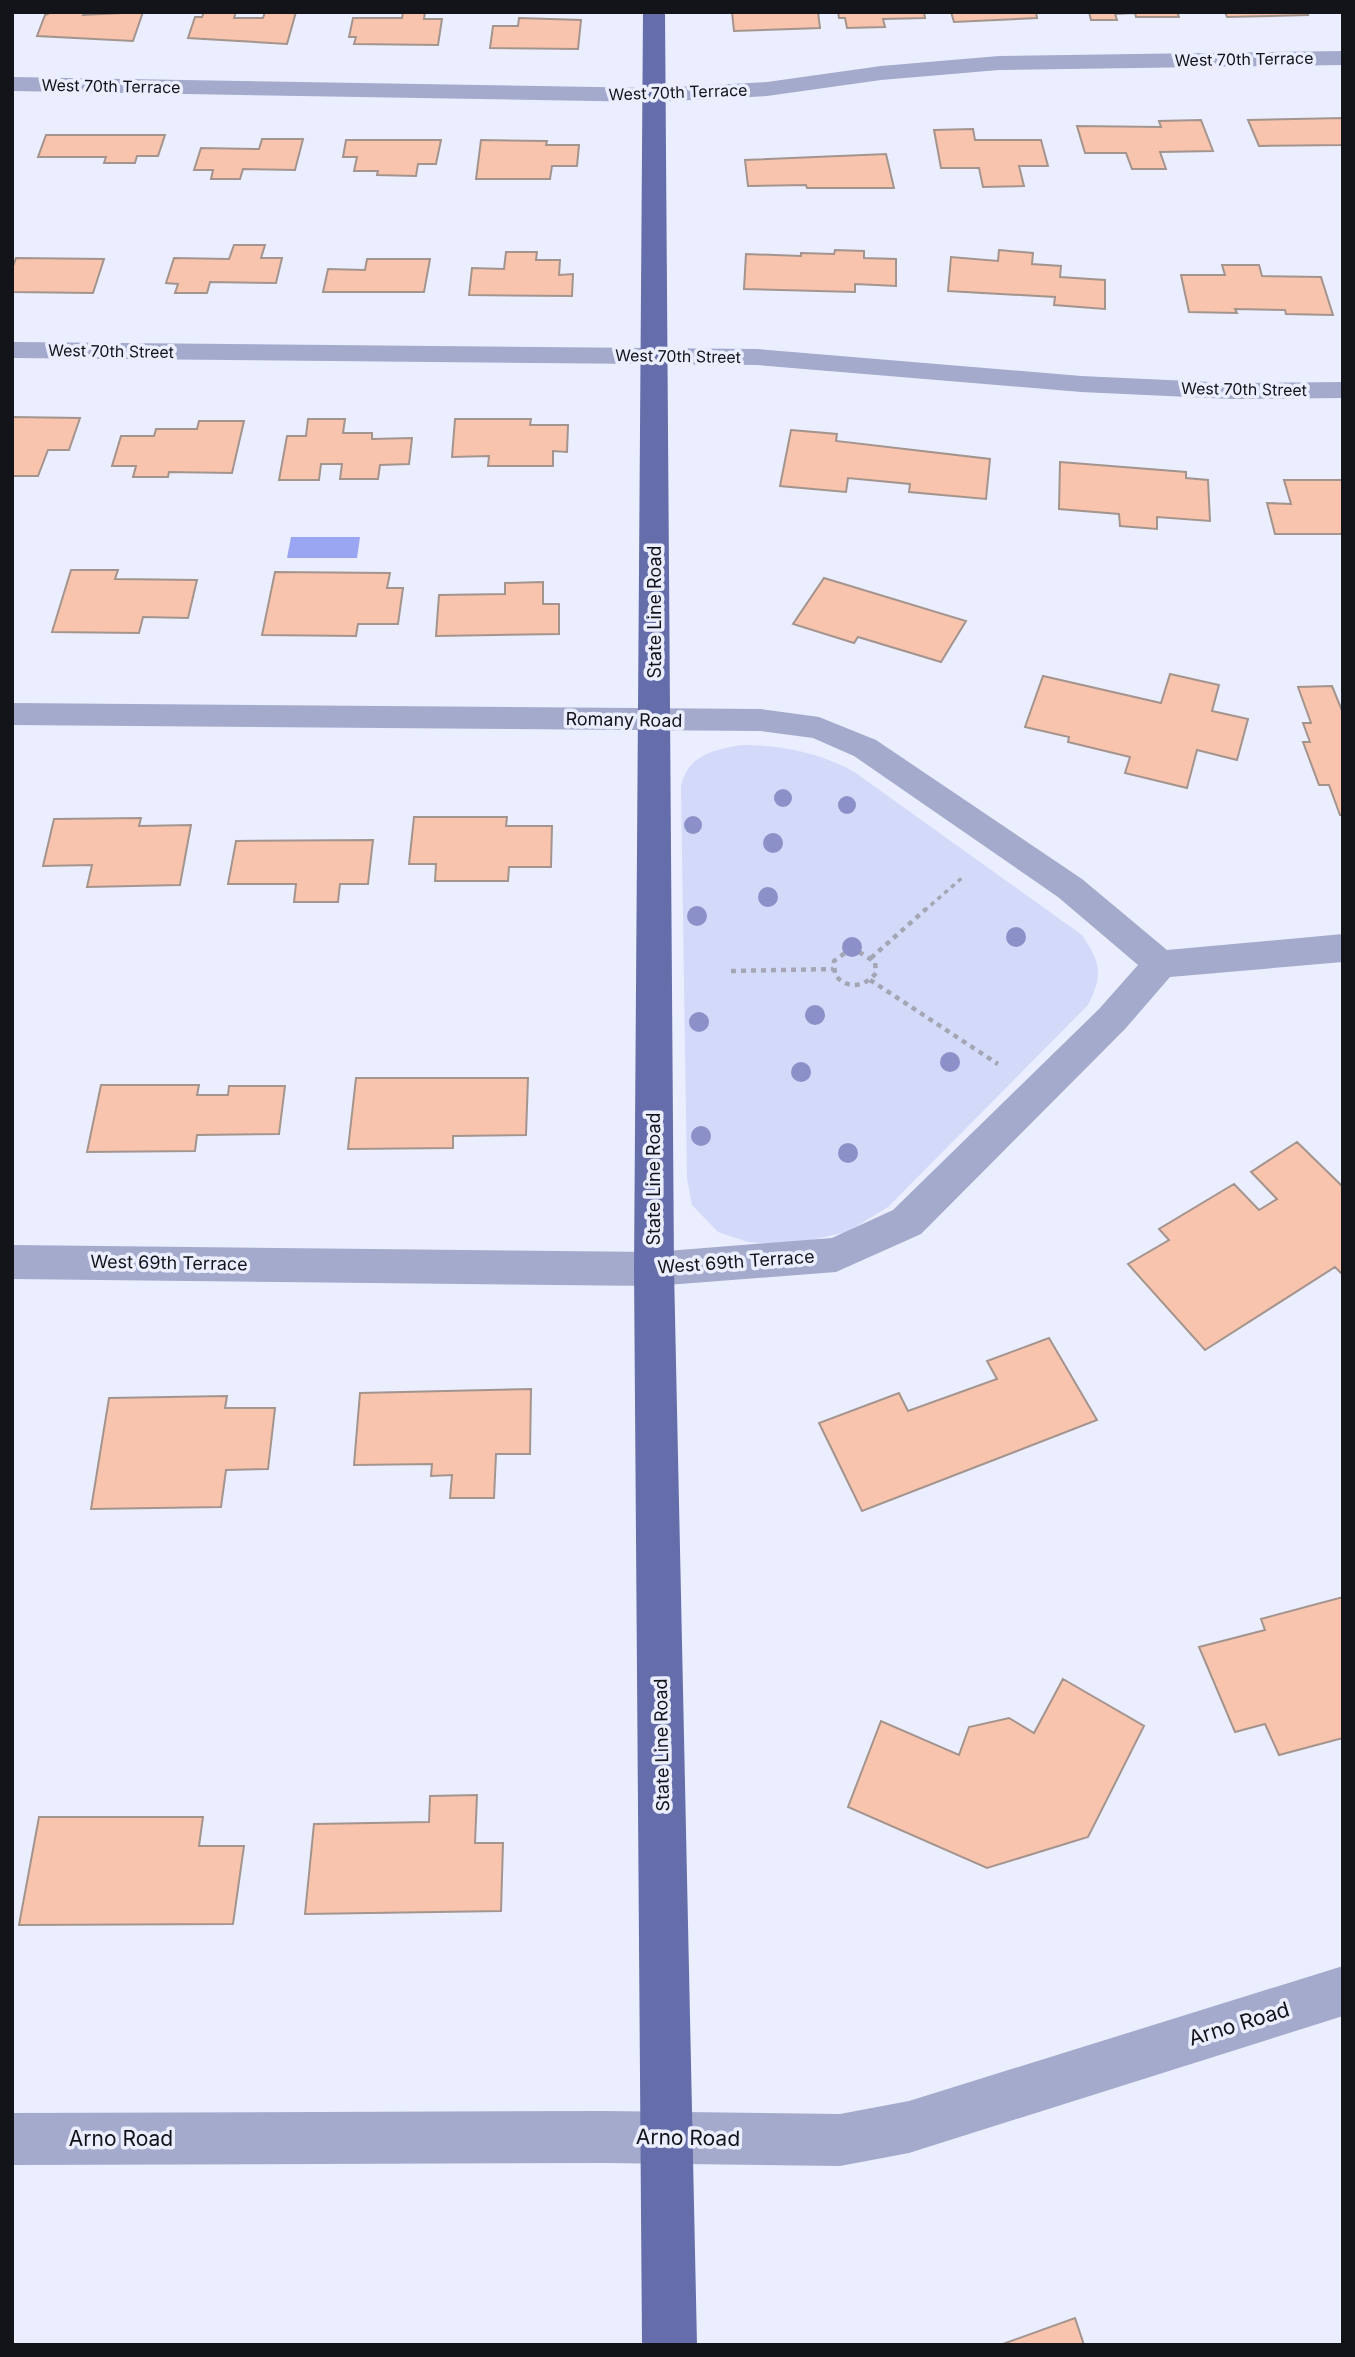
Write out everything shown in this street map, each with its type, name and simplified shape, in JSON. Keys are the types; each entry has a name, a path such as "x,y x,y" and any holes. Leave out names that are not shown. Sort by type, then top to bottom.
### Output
{"main road":[{"name":"State Line Road","path":"653,12 656,721 654,1269 670,2345"}],"street":[{"name":"West 70th Terrace","path":"12,84 654,95 767,89 881,74 999,63 1343,58"},
{"name":"West 70th Street","path":"12,350 757,357 1081,384 1233,391 1343,390"},
{"name":"Romany Road","path":"12,714 761,720 819,728 865,748 1070,888 1160,964"},
{"path":"1160,964 1343,948"},
{"name":"West 69th Terrace","path":"12,1262 654,1269 836,1255 908,1222 1112,1019 1160,964"},
{"name":"Arno Road","path":"12,2139 840,2140 909,2127 1343,1991"}],"path":[{"path":"871,958 963,877"},
{"path":"859,952 875,962 876,973 863,985 849,985 836,978 833,969 834,961 845,953 859,952"},
{"path":"731,971 833,969"},
{"path":"870,980 1005,1069"}],"shaded area":[{"path":"741,745 798,751 853,771 1082,935 1098,969 1096,985 1088,1005 888,1207 847,1232 806,1241 775,1244 748,1242 718,1232 692,1205 687,1178 681,786 689,767 703,756"}],"water":[{"path":"291,537 360,537 357,558 287,558"}],"building":[{"path":"52,12 84,12 83,15 143,12 133,41 37,36 45,15"},
{"path":"204,12 236,12 234,18 263,18 265,12 296,12 287,44 188,38 195,17 202,17"},
{"path":"403,12 425,12 424,19 442,19 438,45 354,44 356,37 349,37 353,18 402,18"},
{"path":"732,12 818,12 820,28 734,31"},
{"path":"838,12 924,12 925,18 883,19 885,27 847,28 845,18 839,18"},
{"path":"951,12 1036,12 1037,18 954,22"},
{"path":"1089,12 1177,12 1179,17 1136,17 1135,13 1115,14 1117,20 1091,20"},
{"path":"1225,12 1307,12 1308,15 1227,17"},
{"path":"519,18 581,20 578,49 490,48 493,26 518,26"},
{"path":"1343,118 1343,145 1259,146 1248,120"},
{"path":"1201,120 1213,151 1160,152 1166,169 1132,169 1126,153 1085,153 1077,126 1161,127 1159,121"},
{"path":"973,129 975,140 1041,140 1048,166 1019,166 1024,186 983,187 979,168 941,168 934,130"},
{"path":"46,135 165,135 158,156 137,156 135,163 104,163 106,157 38,157"},
{"path":"262,139 303,139 295,170 243,169 240,179 211,179 213,170 194,170 201,148 259,149"},
{"path":"346,140 441,140 436,164 418,164 416,176 377,175 378,171 354,171 357,157 343,157"},
{"path":"481,140 547,141 546,145 579,145 577,166 552,166 550,179 476,179"},
{"path":"886,154 894,188 748,186 745,160"},
{"path":"234,245 265,245 261,258 282,258 276,283 210,282 207,293 175,293 178,284 166,283 174,258 229,259"},
{"path":"835,250 864,251 864,258 896,259 896,286 855,284 855,292 744,289 746,254 801,256 801,253 834,254"},
{"path":"999,250 1033,253 1032,264 1061,266 1060,277 1105,280 1105,309 1054,305 1055,297 948,291 951,257 998,261"},
{"path":"506,252 537,252 536,260 560,260 559,275 573,274 572,296 469,295 472,268 504,269"},
{"path":"16,258 104,259 93,293 12,292 12,269"},
{"path":"367,259 430,259 424,292 323,292 328,269 365,270"},
{"path":"1222,265 1259,265 1262,276 1321,277 1333,315 1286,314 1285,310 1189,312 1181,275 1225,275"},
{"path":"12,417 80,418 69,450 48,450 38,476 12,476"},
{"path":"308,419 345,419 343,433 372,433 372,439 412,438 409,464 380,465 378,479 340,479 342,464 321,464 319,480 279,480 287,436 306,436"},
{"path":"455,419 531,419 530,425 568,425 567,452 553,451 553,466 488,466 489,456 452,457"},
{"path":"199,421 244,421 232,473 169,472 168,477 133,477 136,466 112,466 121,436 154,436 156,429 197,429"},
{"path":"791,430 837,434 836,441 990,459 986,499 909,492 910,484 848,478 846,492 780,486"},
{"path":"1060,462 1186,472 1186,478 1208,480 1210,521 1157,517 1157,529 1120,526 1119,514 1059,509"},
{"path":"1284,480 1343,480 1343,534 1275,534 1267,503 1291,504"},
{"path":"71,570 118,570 115,579 197,580 188,618 143,617 139,633 52,632"},
{"path":"275,572 390,573 387,588 403,588 398,624 358,624 356,636 262,635"},
{"path":"824,578 966,621 941,662 858,637 854,643 793,624"},
{"path":"543,582 543,604 559,604 559,634 436,636 439,595 505,594 505,583"},
{"path":"1170,674 1219,685 1212,711 1248,719 1237,760 1197,750 1187,788 1125,773 1130,757 1068,742 1069,737 1025,727 1043,676 1161,703"},
{"path":"1332,686 1343,713 1343,815 1340,815 1329,785 1319,785 1303,742 1310,742 1303,723 1311,723 1298,687"},
{"path":"414,817 507,817 506,826 552,826 551,867 509,867 508,881 435,881 436,864 409,864"},
{"path":"141,818 139,826 191,825 180,885 87,887 92,865 43,866 54,819"},
{"path":"373,840 368,884 340,884 338,902 294,902 296,884 228,884 236,841"},
{"path":"356,1078 528,1078 526,1135 453,1136 453,1148 348,1149"},
{"path":"101,1085 199,1085 197,1095 228,1095 229,1086 285,1086 279,1134 197,1135 195,1151 87,1152"},
{"path":"1297,1142 1343,1187 1343,1275 1335,1267 1205,1350 1128,1264 1169,1240 1159,1229 1234,1184 1259,1210 1277,1199 1251,1172"},
{"path":"1049,1338 1097,1420 862,1511 819,1423 899,1393 908,1411 997,1379 987,1361"},
{"path":"531,1389 530,1454 496,1454 494,1498 450,1498 452,1475 431,1476 432,1464 354,1465 360,1393"},
{"path":"227,1396 225,1408 275,1408 268,1469 226,1470 221,1507 91,1509 109,1398"},
{"path":"1343,1597 1343,1738 1279,1755 1265,1724 1235,1732 1199,1647 1265,1630 1261,1619"},
{"path":"1063,1679 1144,1726 1088,1837 987,1868 848,1807 881,1721 959,1755 969,1727 1009,1718 1034,1733"},
{"path":"477,1795 475,1843 503,1843 501,1911 305,1914 314,1824 429,1822 430,1796"},
{"path":"39,1817 203,1817 199,1846 244,1846 233,1924 19,1925"},
{"path":"1075,2318 1084,2345 1000,2345"}]}
